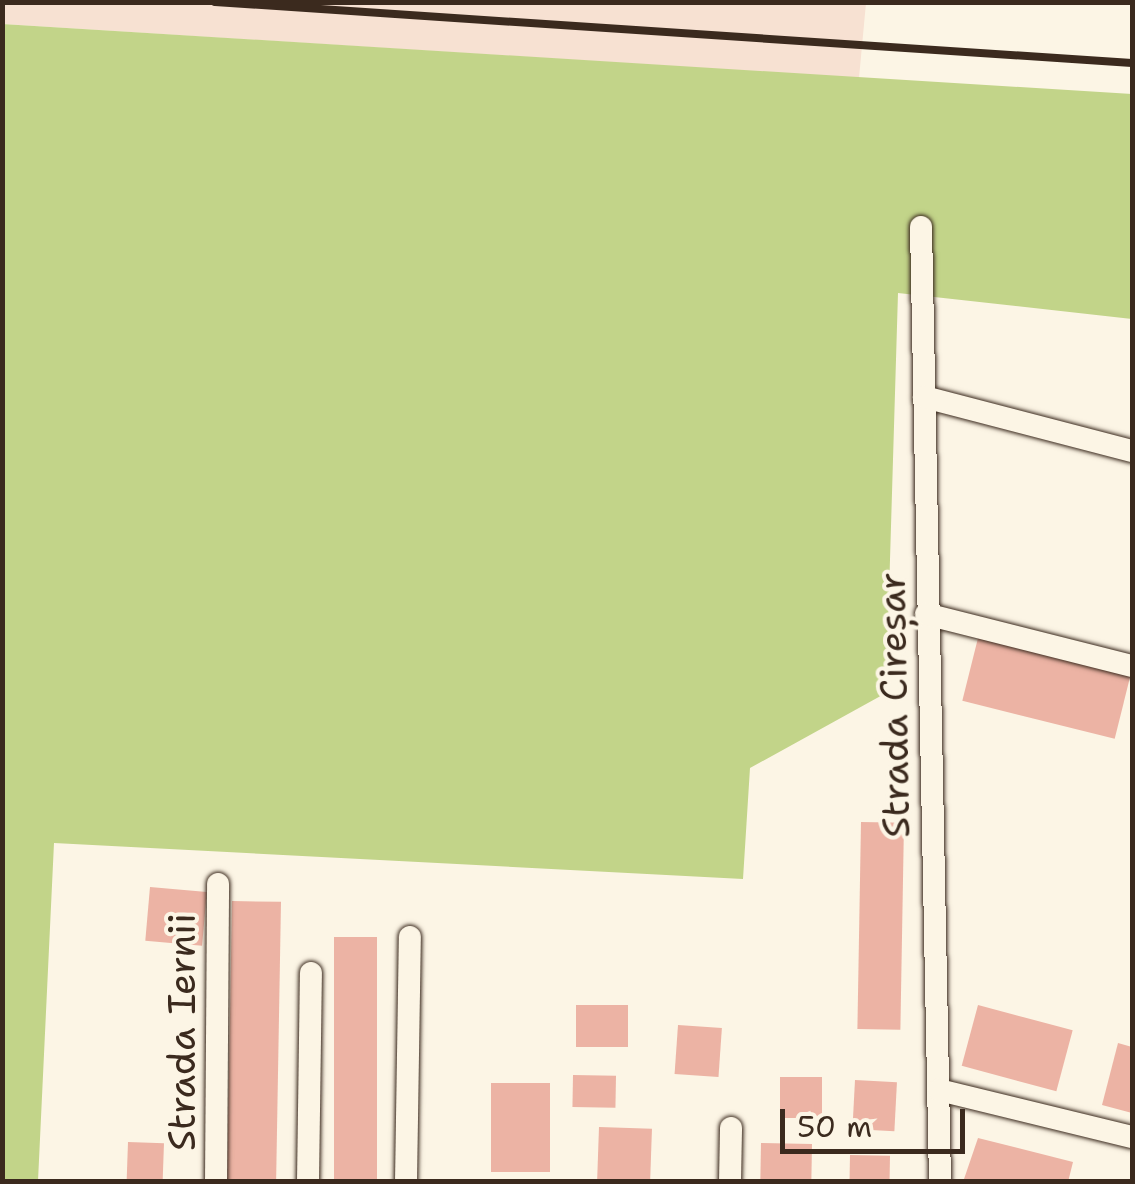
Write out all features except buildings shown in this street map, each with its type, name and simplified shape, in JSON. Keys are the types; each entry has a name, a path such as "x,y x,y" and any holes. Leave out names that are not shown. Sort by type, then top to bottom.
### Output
{"street":[{"name":"Strada Cireșar","path":"921,228 940,1182"},
{"path":"924,397 1132,450"},
{"path":"926,614 1132,666"},
{"name":"Strada Iernii","path":"216,1182 218,884"},
{"path":"406,1182 410,938"},
{"path":"308,1182 311,973"},
{"path":"939,1090 1132,1137"},
{"path":"730,1182 731,1128"}],"shaded area":[{"path":"2,3 866,3 859,78 3,24"}],"green space":[{"path":"2,24 1132,94 1132,319 898,293 886,693 750,768 743,879 54,843 38,1181 3,1181"}],"railway":[{"path":"215,2 1132,63"}]}
